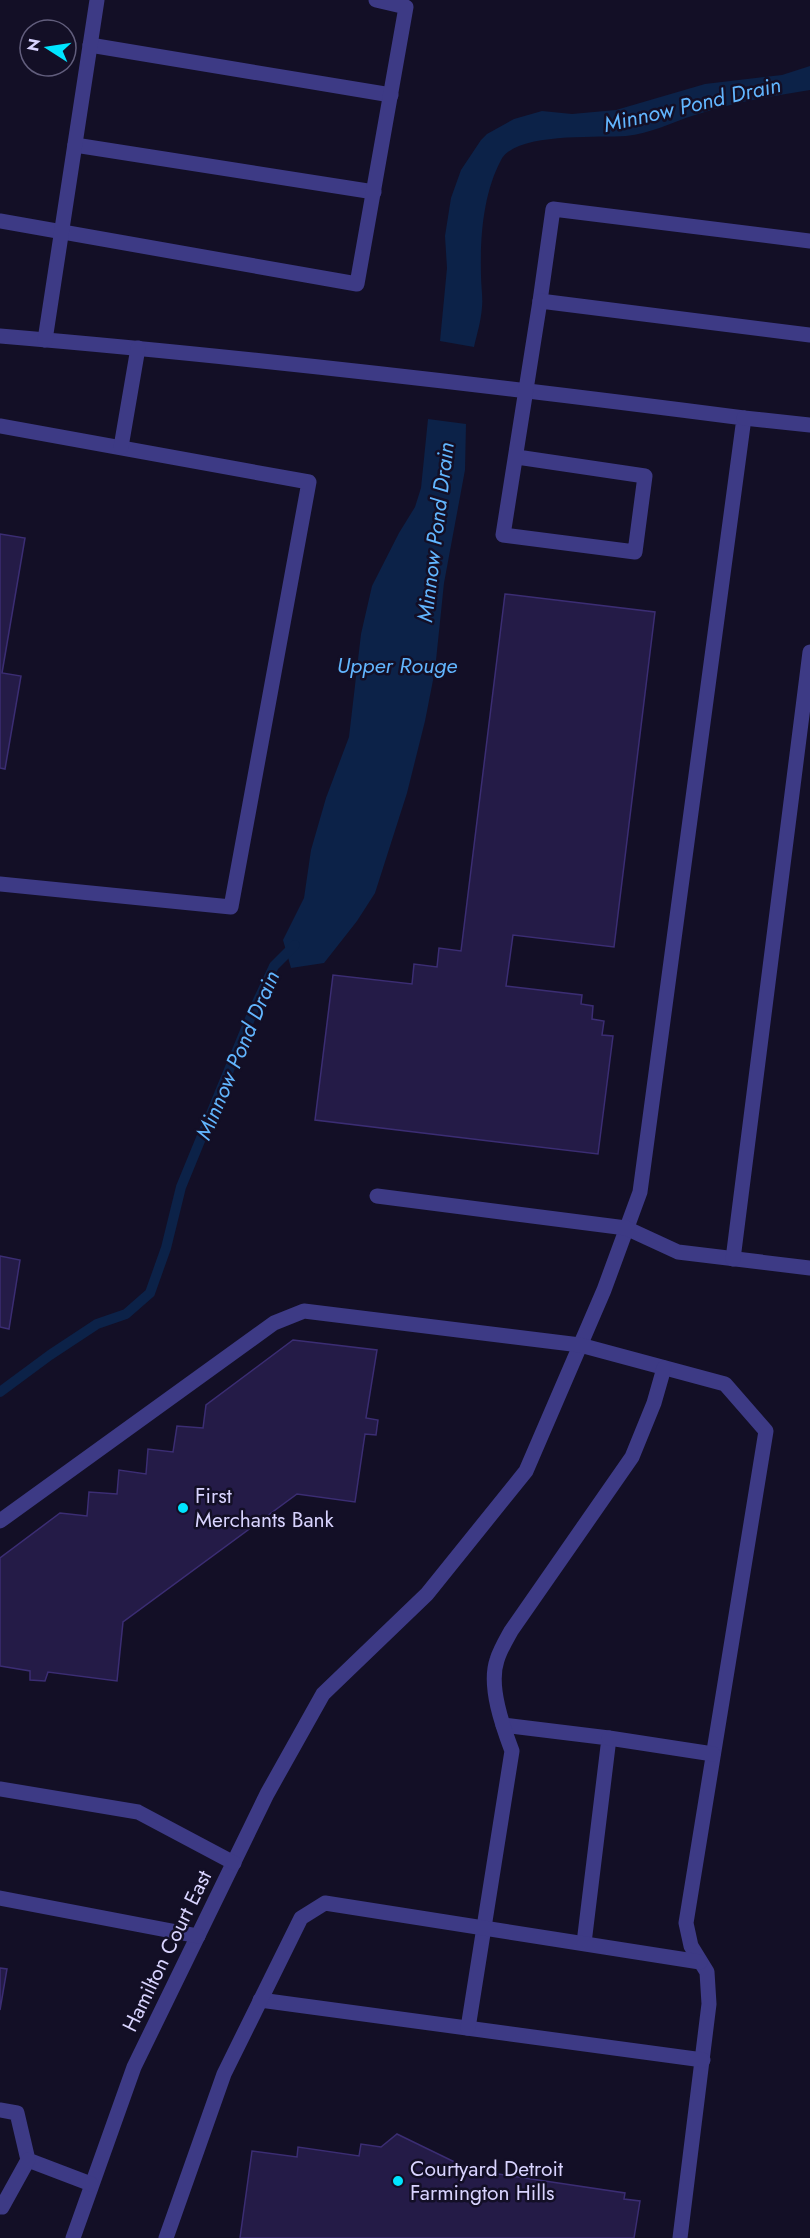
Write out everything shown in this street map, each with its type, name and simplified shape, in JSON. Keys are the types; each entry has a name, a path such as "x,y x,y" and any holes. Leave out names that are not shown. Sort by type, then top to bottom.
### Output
{"street":[{"path":"45,340 97,0"},
{"path":"0,221 357,284 406,7 376,0"},
{"path":"90,45 391,95"},
{"path":"75,145 374,192"},
{"path":"517,457 645,476 635,552 504,535 553,209 810,241"},
{"path":"540,301 810,335"},
{"path":"0,336 138,348 527,390 810,425"},
{"path":"121,447 138,348"},
{"name":"Hamilton Court East","path":"73,2238 134,2067 267,1794 323,1694 428,1594 526,1471 604,1290 639,1192 744,418"},
{"path":"0,426 309,482 231,907 0,884"},
{"path":"733,1259 810,652"},
{"path":"377,1196 626,1228 678,1252 810,1268"},
{"path":"0,1521 274,1323 304,1311 580,1345 725,1384 766,1431 686,1923 691,1946 707,1972 709,2004 680,2238"},
{"path":"468,2028 512,1751 503,1725 495,1689 496,1662 511,1631 632,1456 654,1403 664,1368"},
{"path":"503,1725 713,1754"},
{"path":"584,1943 609,1738"},
{"path":"0,1789 138,1812 234,1863"},
{"path":"0,1898 198,1936"},
{"path":"166,2238 224,2074 301,1917 325,1903 700,1962"},
{"path":"260,2000 703,2060"},
{"path":"0,2110 17,2113 28,2160 0,2207"},
{"path":"28,2160 91,2184"}],"water":[{"path":"810,66 810,90 724,107 635,135 558,138 522,145 509,151 501,160 495,173 486,202 481,246 482,307 474,347 440,341 447,268 445,236 451,198 461,170 487,134 514,119 542,111 572,114 616,110 705,84 782,75"},
{"name":"Upper Rouge","path":"428,419 466,424 465,470 444,583 435,670 425,721 407,793 375,893 357,921 324,963 291,968 283,940 304,898 311,850 326,798 349,737 361,634 372,586 415,507 421,488"}],"building":[{"path":"0,534 25,538 2,673 21,676 5,769 0,768"},
{"path":"505,594 655,612 614,947 513,935 506,986 582,995 581,1004 593,1006 592,1019 604,1021 602,1035 613,1036 598,1154 315,1120 333,975 412,984 414,964 437,967 439,948 461,951"},
{"path":"0,1256 20,1260 9,1329 0,1327"},
{"name":"First Merchants Bank","path":"293,1340 377,1350 366,1418 378,1420 376,1435 365,1434 355,1502 297,1494 123,1622 117,1681 48,1672 45,1681 30,1680 30,1671 0,1666 0,1558 60,1513 87,1516 89,1492 117,1494 119,1470 146,1474 148,1449 173,1452 177,1426 203,1428 206,1405"},
{"path":"0,1968 7,1969 0,2010"},
{"name":"Courtyard Detroit Farmington Hills","path":"397,2134 471,2170 625,2193 624,2199 640,2201 634,2238 240,2238 252,2151 297,2157 298,2147 359,2156 361,2144 381,2147"}],"waterway":[{"name":"Minnow Pond Drain","path":"0,1392 97,1324 126,1314 150,1293 166,1248 181,1187 254,1009 274,966 295,945"}],"place":[{"name":"First Merchants Bank","path":"183,1508"},
{"name":"Courtyard Detroit Farmington Hills","path":"398,2181"}]}
